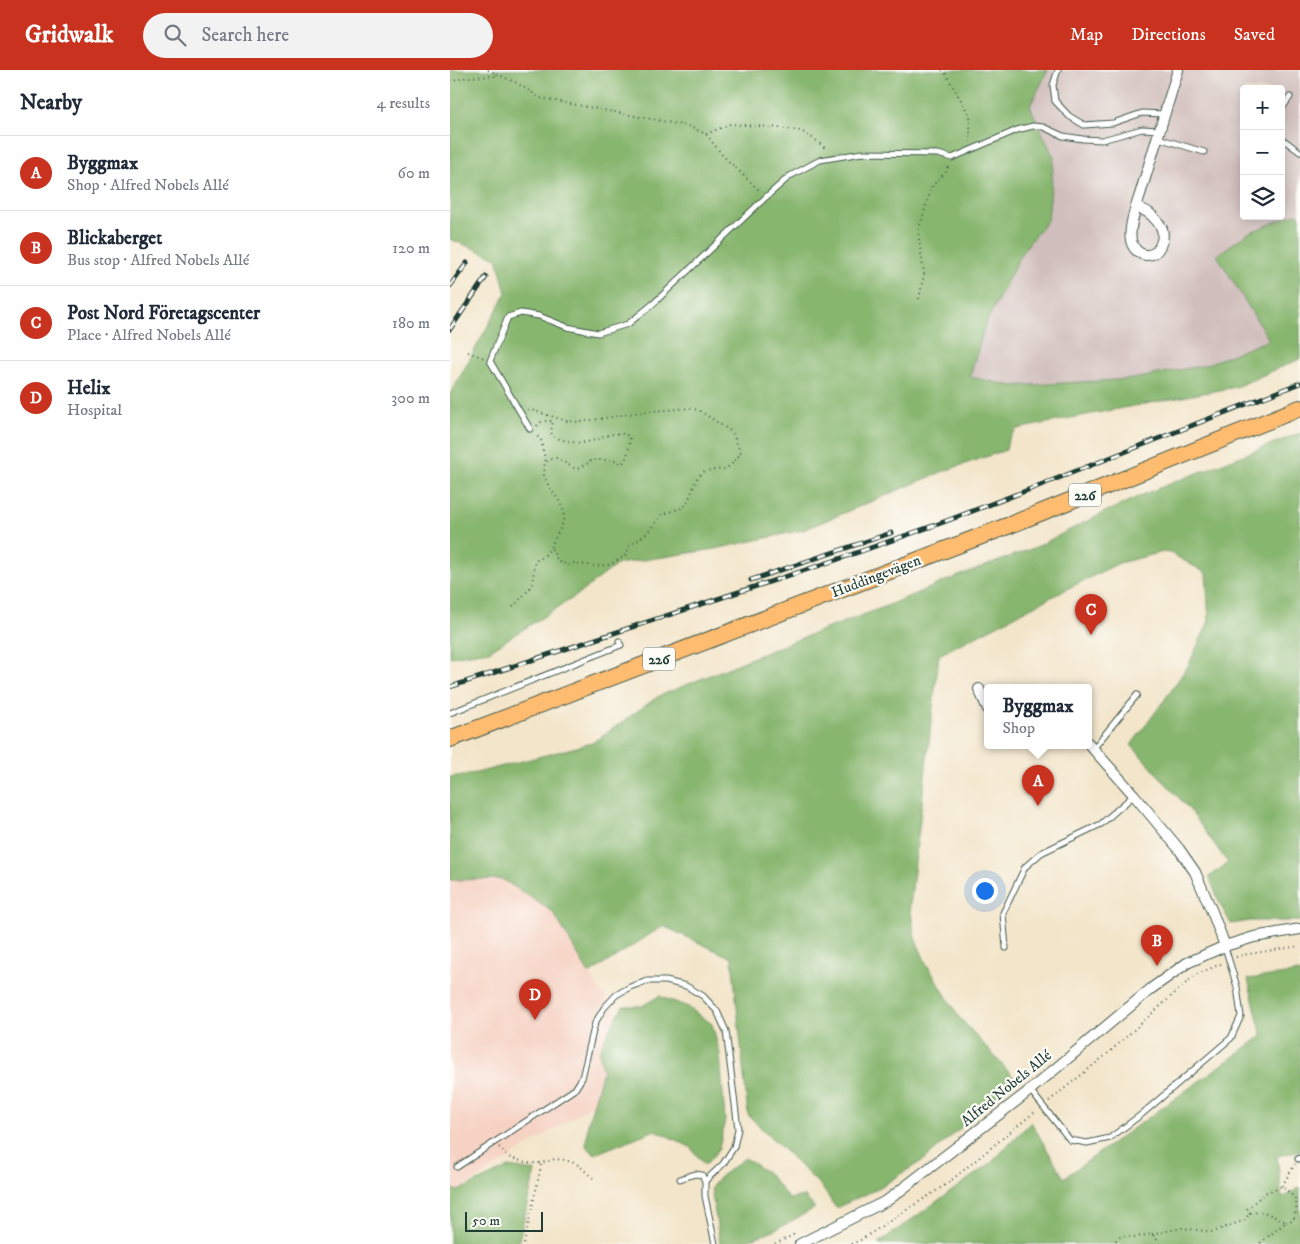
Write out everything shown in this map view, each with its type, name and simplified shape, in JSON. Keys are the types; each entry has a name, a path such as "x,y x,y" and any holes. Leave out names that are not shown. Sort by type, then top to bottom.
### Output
{"main road":[{"name":"Huddingevägen","path":"450,739 1010,525 1300,408"}],"street":[{"path":"1137,207 1150,213 1162,231 1162,241 1159,249 1154,254 1146,256 1135,249 1131,240 1131,227 1178,70"},
{"path":"979,689 984,700"},
{"path":"1092,748 1179,849 1194,872 1225,946"},
{"name":"Alfred Nobels Allé","path":"800,1244 888,1200 1030,1090 1152,988 1187,963 1225,946 1254,937 1300,929"}],"lane":[{"path":"1058,70 1053,85 1055,101 1069,116 1084,125 1113,123 1142,113 1165,114"},
{"path":"1285,104 1290,97"},
{"path":"490,361 508,317 521,313 539,316 567,328 598,333 628,324 654,303 790,176 820,160 862,153 938,154 952,158 1017,130 1033,126 1043,127 1063,136 1102,140 1142,130 1158,134 1204,152"},
{"path":"1285,141 1300,152"},
{"path":"484,358 490,361 532,430"},
{"path":"450,713 621,645 619,641"},
{"path":"1092,744 1137,695"},
{"path":"1006,948 1003,913 1025,867 1041,853 1101,824 1134,795"},
{"path":"1030,1090 1070,1140 1087,1143 1110,1138 1142,1114 1231,1038 1241,1016 1237,988 1225,946"},
{"path":"456,1167 575,1089 582,1078 595,1023 604,1008 616,995 630,987 648,981 666,982 686,986 703,996 717,1011 726,1031 738,1129 734,1147 723,1164 705,1181"},
{"path":"680,1179 695,1174 702,1175 705,1181 705,1196 715,1244"}],"path":[{"path":"488,70 517,83 540,98 688,126 706,134 723,156 766,197"},
{"path":"942,70 970,116 970,149"},
{"path":"450,82 467,77 501,76"},
{"path":"706,134 730,124 801,131 817,141 834,157"},
{"path":"919,299 924,274 918,232 932,186 946,172 952,158"},
{"path":"468,352 484,358"},
{"path":"517,406 567,421 581,422 640,412 691,408 700,411 732,432 741,453 725,469 705,471 698,476 684,507 662,515 647,533 630,546 625,556 609,565 595,566 574,563 568,565 560,562 554,556 551,547"},
{"path":"513,606 532,586 535,562 544,558 563,523 564,511 558,499 548,487 544,475 545,459 541,440 532,430 540,422 553,421 552,436 565,442 590,442 616,433 627,434 630,437 629,450 622,464 613,460 591,460 590,463 578,469 556,458 548,460 545,464"},
{"path":"851,1244 859,1241 948,1183 1106,1055 1195,975 1242,955 1300,946"},
{"path":"495,1142 508,1157 528,1163 541,1163 555,1159 565,1160 577,1164 593,1178"},
{"path":"1250,1213 1248,1209 1265,1193 1282,1186 1299,1159"},
{"path":"524,1244 541,1163"},
{"path":"1258,1244 1286,1222 1293,1221 1298,1210 1296,1199 1282,1186"},
{"path":"1112,1244 1121,1236 1136,1237 1182,1228 1213,1232 1244,1220 1250,1213 1264,1212 1286,1222"},
{"path":"775,1244 801,1232"},
{"path":"1152,1234 1161,1244"}],"shaded area":[{"path":"1048,70 1300,70 1300,216 1295,214 1285,219 1285,85 1240,85 1240,220 1284,220 1217,255 1269,340 1205,365 1133,379 1013,386 970,377 985,325 1022,252 1048,219 1054,158 1030,106"},
{"path":"502,879 553,912 589,974 652,1066 458,1191 450,1189 450,880"}],"green space":[{"path":"450,70 1048,70 1030,106 1054,158 1048,219 1022,252 985,325 970,377 1013,386 1133,379 1205,365 1269,340 1217,255 1248,233 1280,220 1285,220 1285,218 1295,214 1300,216 1300,359 1236,387 1017,429 1008,440 1006,450 944,471 803,530 715,549 618,564 576,596 489,651 450,657 450,392 506,293 497,258 450,239"},
{"path":"1300,433 1300,921 1250,921 1231,924 1209,877 1228,863 1189,809 1131,745 1188,666 1209,621 1206,573 1167,551 1119,563 939,655 910,906 915,938 926,963 959,1017 1016,1080 925,1159 877,1189 836,1208 821,1186 748,1115 732,958 663,926 589,974 553,912 502,879 450,880 450,777 476,773 592,743 659,696 791,642 1036,547 1149,492"},
{"path":"1300,972 1300,1151 1277,1156 1282,1198 1300,1187 1300,1244 877,1244 991,1163 1031,1122 1064,1178 1262,1036 1248,979"},
{"path":"659,996 688,1007 712,1024 720,1054 725,1120 719,1149 705,1165 690,1147 655,1130 595,1154 586,1146 588,1123 603,1070 599,1052 610,1028 623,1006 642,1006"},
{"path":"745,1158 769,1174 789,1199 804,1196 815,1208 757,1237 745,1241 720,1244 711,1188 720,1177"},
{"path":"509,1167 535,1171 519,1240 515,1244 450,1244 450,1189 458,1191"}],"railway":[{"path":"450,286 467,263"},
{"path":"450,329 486,277"},
{"path":"450,687 836,560 941,523 1300,383"},
{"path":"751,580 891,533"}],"place":[{"name":"Post Nord Företagscenter","path":"1091,635"},
{"name":"Byggmax","path":"1038,806"},
{"name":"Blickaberget","path":"1157,966"},
{"name":"Helix","path":"535,1020"}]}
